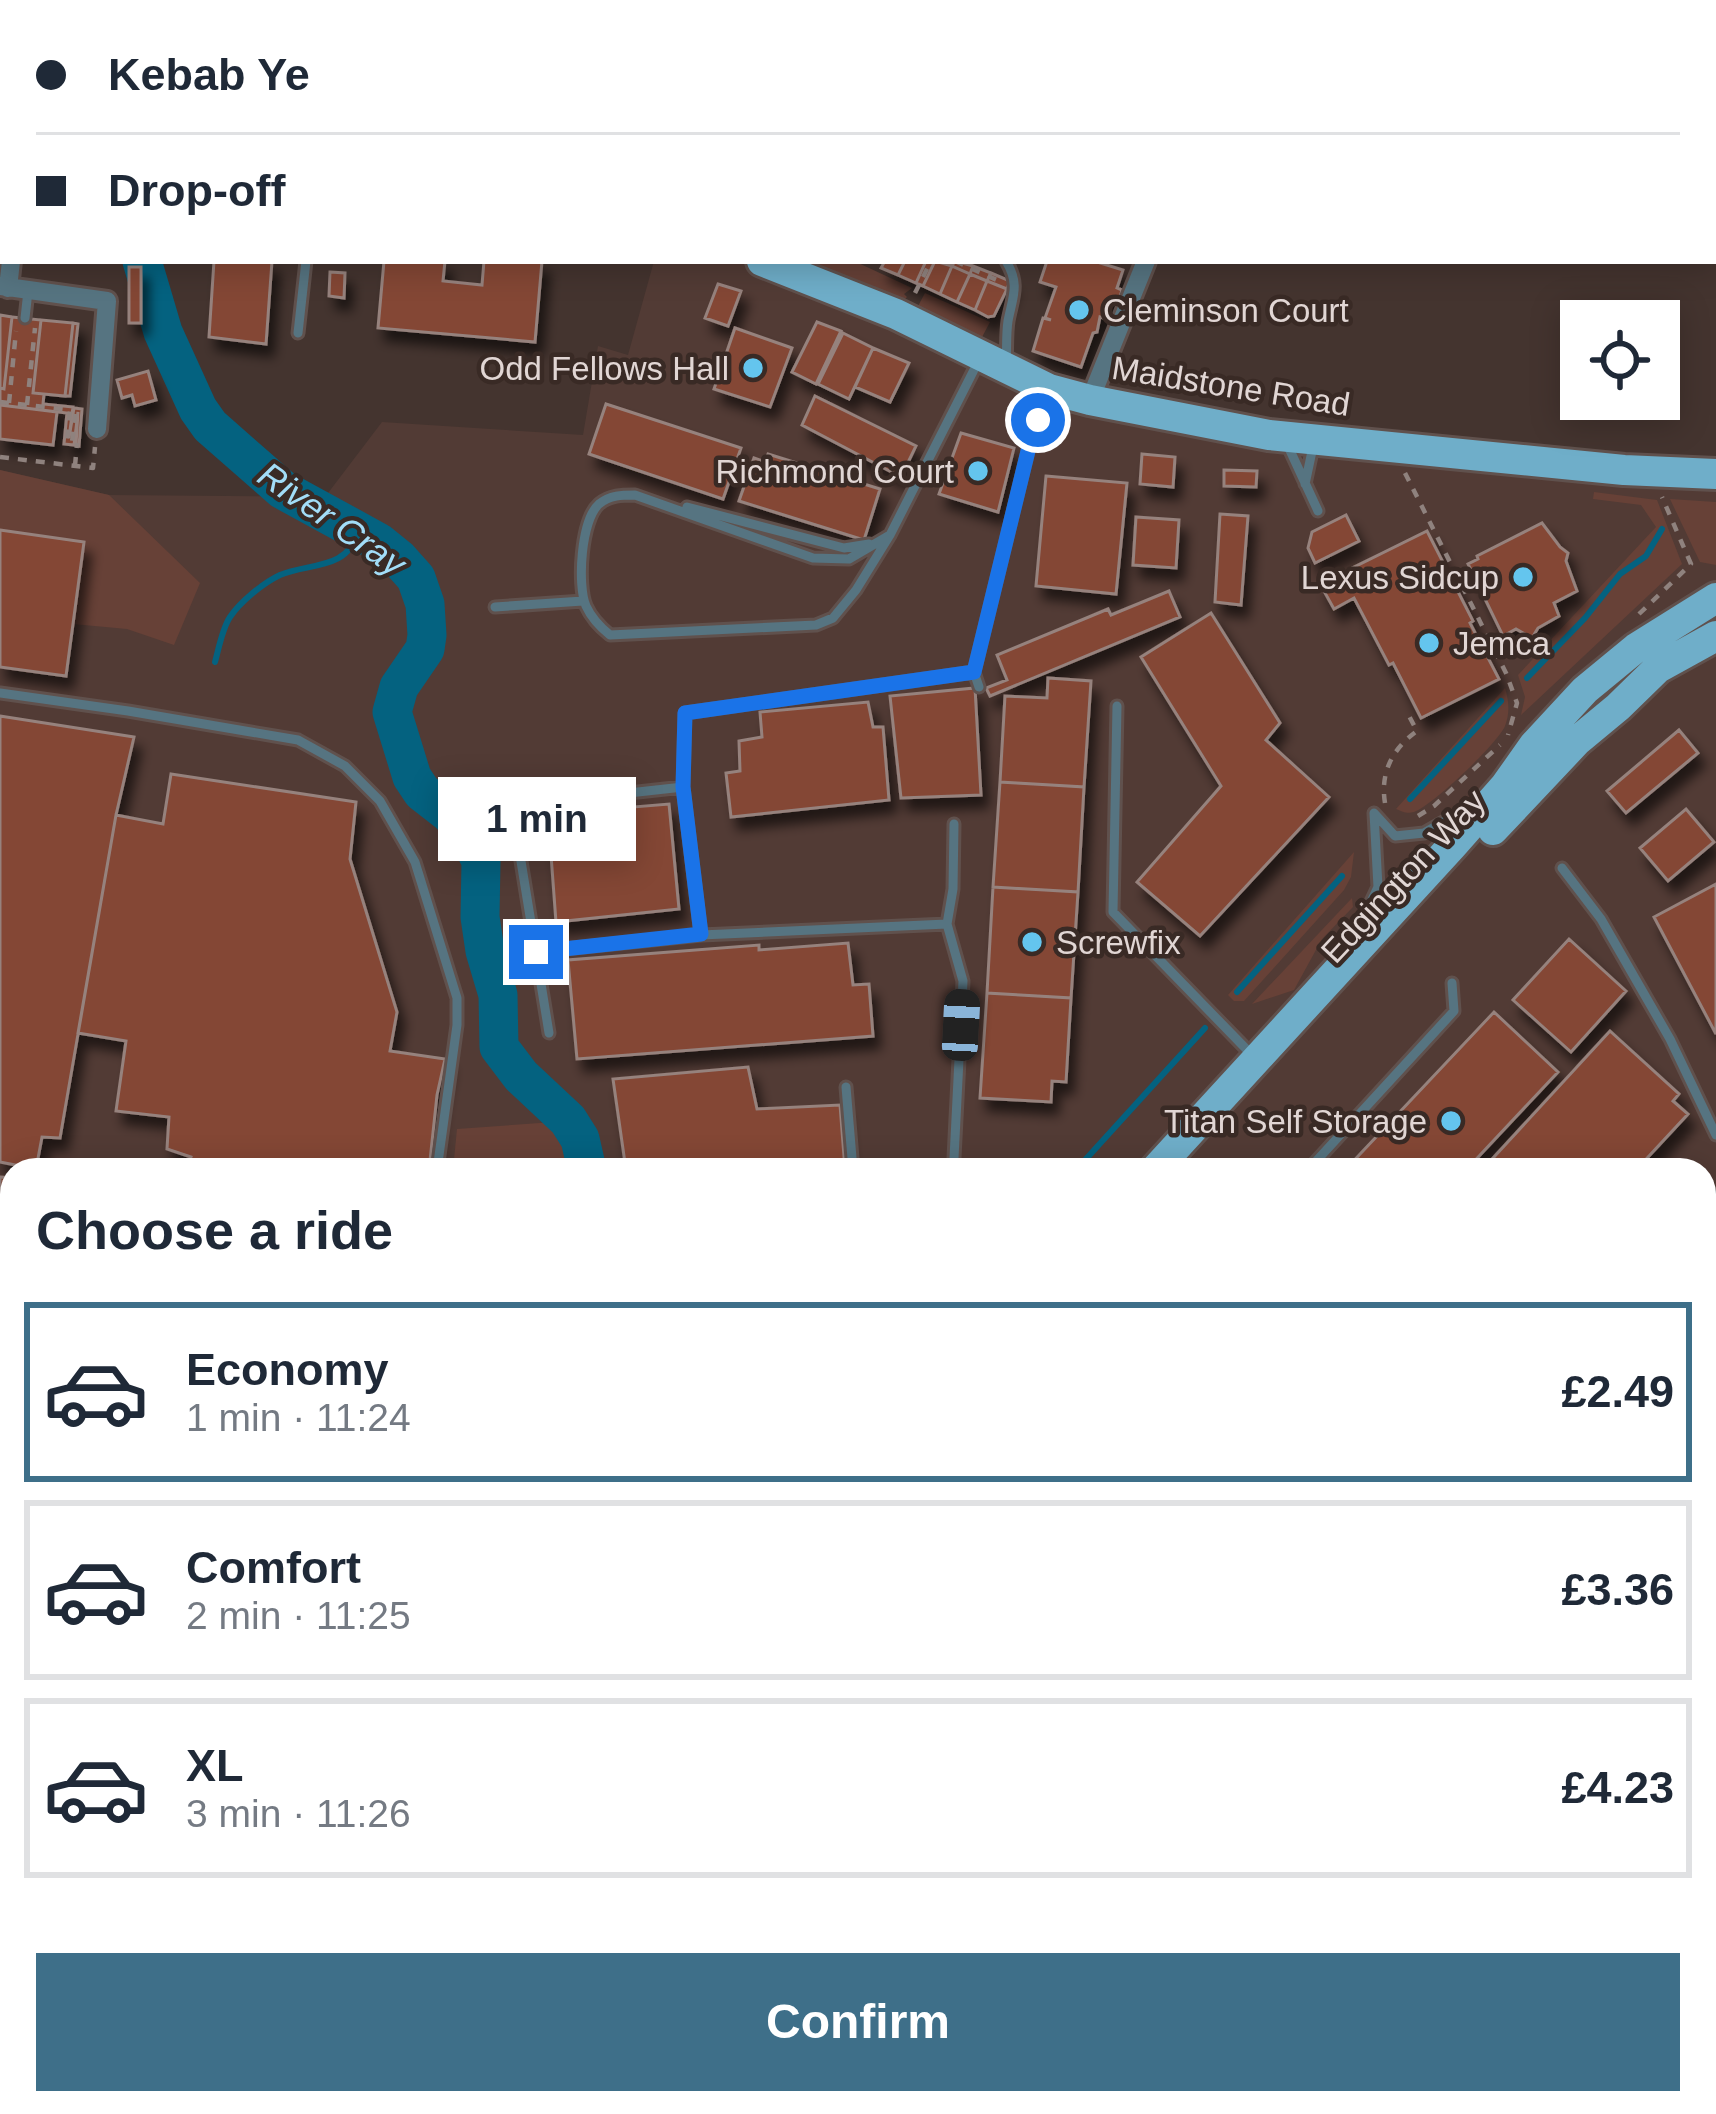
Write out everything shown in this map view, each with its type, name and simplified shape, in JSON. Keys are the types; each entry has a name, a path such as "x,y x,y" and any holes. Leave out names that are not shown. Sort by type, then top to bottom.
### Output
{"main road":[{"name":"Maidstone Road","path":"770,264 903,317 1049,389 1090,400 1283,436 1716,474"},
{"name":"Edgington Way","path":"1168,1158 1264,1066 1315,1025 1524,757 1585,690 1636,648 1716,598"},
{"name":"Edgington Way","path":"1190,1158 1340,970 1453,845 1472,839 1524,757 1658,668 1716,636"}],"street":[{"path":"1090,400 1145,264"},
{"path":"4,287 107,301 97,429"}],"lane":[{"path":"298,333 306,264"},
{"path":"878,543 844,548 635,495 616,495 597,506 587,523 583,601 610,635 816,625 833,618 856,590 994,362 1016,294 1015,276 1008,264"},
{"path":"26,322 28,291"},
{"path":"979,687 974,672 1028,451 1049,389"},
{"path":"1283,436 1318,511"},
{"path":"1305,484 1315,439"},
{"path":"635,495 813,558 849,560 890,535"},
{"path":"495,608 583,601"},
{"path":"701,934 683,787 685,713 974,672"},
{"path":"0,693 298,740 345,766 380,801 416,862 457,998 439,1158"},
{"path":"1117,706 1113,912 1264,1066"},
{"path":"1340,970 1378,887 1374,813 1395,836 1424,833 1524,757"},
{"path":"548,1033 512,806 683,787"},
{"path":"953,824 953,889 947,924 963,981 954,1158"},
{"path":"1562,868 1613,939 1716,1135"},
{"path":"536,952 701,934 947,924"},
{"path":"1319,1158 1454,1011 1452,983"},
{"path":"846,1087 852,1158"}],"path":[{"path":"903,317 930,264"},
{"path":"962,264 1005,283"},
{"path":"975,270 978,264"},
{"path":"9,403 26,322"},
{"path":"26,322 28,405"},
{"path":"0,402 70,410 67,441 72,442 76,410 80,411 75,466"},
{"path":"0,457 93,468 97,429"},
{"path":"1392,447 1507,673 1524,757 1406,820"},
{"path":"1640,612 1691,565 1650,470"},
{"path":"1391,813 1384,800 1385,774 1402,743 1418,731 1409,716"}],"shaded area":[{"path":"653,264 789,264 786,273 1062,410 1253,437 1716,488 1716,1158 0,1158 0,470 109,495 325,497 382,422 583,435 598,346 628,355"},
{"path":"815,264 860,264 912,288 904,300"},
{"path":"925,293 990,322 981,339 917,308"},
{"path":"0,470 109,495 200,583 174,645 127,629 73,624 84,542 0,530"},
{"path":"1594,492 1657,500 1682,564 1521,715 1525,697 1518,675 1656,527 1641,505 1593,499"},
{"path":"1670,499 1716,502 1716,565 1700,562"},
{"path":"1505,688 1507,721 1490,746 1423,807 1409,813 1396,809"},
{"path":"1354,852 1344,890 1244,1001 1234,1001 1228,995"},
{"path":"1352,898 1353,907 1322,939 1294,990 1252,1004"},
{"path":"554,1122 574,1158 454,1158 457,1129"}],"building":[{"path":"214,264 272,264 266,344 209,337"},
{"path":"384,264 445,264 443,281 482,285 484,264 542,264 535,342 378,328"},
{"path":"883,264 904,264 898,275 881,268"},
{"path":"904,264 925,264 916,283 898,275"},
{"path":"925,264 934,264 923,286 916,283"},
{"path":"934,264 952,266 940,294 923,286"},
{"path":"966,264 973,266 970,274 952,266"},
{"name":"Cleminson Court","path":"1046,264 1104,264 1123,270 1118,304 1112,302 1107,319 1100,317 1081,367 1033,351 1043,318 1051,320 1045,318 1056,287 1040,282"},
{"path":"952,266 970,274 957,302 940,294"},
{"path":"973,266 991,273 987,281 970,274"},
{"path":"129,267 141,267 141,323 129,323"},
{"path":"330,272 345,273 344,298 329,296"},
{"path":"991,273 1010,281 1007,289 987,281"},
{"path":"970,274 987,281 975,310 957,302"},
{"path":"987,281 1007,289 994,316 988,317 975,310"},
{"path":"718,284 741,291 728,326 705,318"},
{"path":"0,315 12,317 4,389 0,388"},
{"path":"12,317 41,320 33,393 44,394 43,404 73,407 69,438 74,408 82,409 79,446 78,412 74,445 64,444 67,413 0,405"},
{"path":"41,320 73,323 65,396 33,393"},
{"path":"817,322 841,331 816,384 792,372"},
{"path":"73,323 78,324 70,396 65,396"},
{"name":"Odd Fellows Hall","path":"735,328 792,348 770,407 714,389"},
{"path":"843,333 873,348 849,399 818,384"},
{"path":"873,348 909,363 890,402 855,387"},
{"path":"148,371 156,400 135,406 132,395 122,398 117,380"},
{"path":"815,396 916,446 901,477 802,425"},
{"path":"606,404 741,448 723,499 589,454"},
{"path":"0,405 57,412 53,445 0,439"},
{"name":"Richmond Court","path":"961,433 1014,448 998,512 939,494"},
{"path":"768,454 880,489 864,540 739,501 754,458 765,462"},
{"path":"1142,454 1175,457 1173,487 1140,484"},
{"path":"1224,470 1257,471 1256,487 1224,486"},
{"path":"1046,476 1127,483 1116,594 1036,586"},
{"path":"1220,514 1248,516 1241,605 1215,602"},
{"path":"1346,515 1359,541 1315,563 1308,548 1312,532"},
{"path":"1136,517 1179,520 1176,568 1133,565"},
{"name":"Lexus Sidcup","path":"1542,523 1568,553 1566,561 1577,591 1554,603 1559,616 1538,628 1532,638 1516,629 1503,636 1468,564"},
{"path":"0,530 84,542 66,676 0,667"},
{"name":"Jemca","path":"1427,531 1499,679 1421,718 1354,598 1334,609 1320,584"},
{"path":"1169,591 1180,617 990,696 986,688 1007,680 997,655 1108,609 1111,615"},
{"path":"1211,613 1280,723 1266,740 1329,797 1200,936 1137,882 1221,786 1141,657"},
{"path":"1048,678 1091,681 1084,787 1000,782 1005,696 1047,698"},
{"path":"975,688 981,795 901,798 890,696"},
{"path":"868,702 873,727 883,727 889,800 731,817 726,773 740,771 739,741 762,737 760,712"},
{"path":"0,716 134,737 60,1138 42,1137 38,1158 0,1158"},
{"path":"1679,730 1698,753 1626,813 1607,791"},
{"path":"171,774 356,802 350,859 397,1012 390,1051 445,1059 430,1158 191,1158 167,1149 169,1117 116,1111 126,1041 78,1033 116,815 163,824"},
{"path":"1000,782 1084,787 1078,892 993,887"},
{"path":"669,804 679,909 556,922 548,814"},
{"path":"1686,809 1714,842 1668,881 1640,848"},
{"path":"1716,884 1716,1034 1654,917"},
{"name":"Screwfix","path":"993,887 1078,892 1071,998 987,993"},
{"path":"1569,939 1626,991 1571,1052 1513,1000"},
{"path":"848,943 853,985 869,984 873,1036 577,1059 568,960"},
{"path":"987,993 1071,998 1066,1082 1052,1081 1051,1102 980,1098"},
{"name":"Titan Self Storage","path":"1494,1012 1558,1072 1477,1158 1356,1158"},
{"path":"1610,1031 1679,1094 1673,1101 1688,1114 1647,1158 1493,1158"},
{"path":"748,1067 757,1109 840,1105 844,1158 624,1158 613,1079"}],"waterway":[{"name":"River Cray","path":"143,264 163,332 210,426 283,490 378,542 416,578 425,604 425,649 399,687 392,712 412,777 468,834 481,861 480,917 498,995 499,1047 521,1076 568,1120 584,1158"},
{"path":"1527,678 1620,574 1646,556 1662,529"},
{"path":"215,662 227,622 246,599 280,575 336,559 352,545 357,533"},
{"path":"1410,799 1501,701"},
{"path":"1237,992 1342,876"},
{"path":"1087,1158 1205,1028"}],"place":[{"name":"Cleminson Court","path":"1079,310"},
{"name":"Odd Fellows Hall","path":"753,368"},
{"name":"Richmond Court","path":"978,471"},
{"name":"Lexus Sidcup","path":"1523,577"},
{"name":"Jemca","path":"1429,643"},
{"name":"Screwfix","path":"1032,942"},
{"name":"Titan Self Storage","path":"1451,1121"}],"route":[{"path":"536,952 701,934 683,787 685,713 974,672 1038,420"}]}
